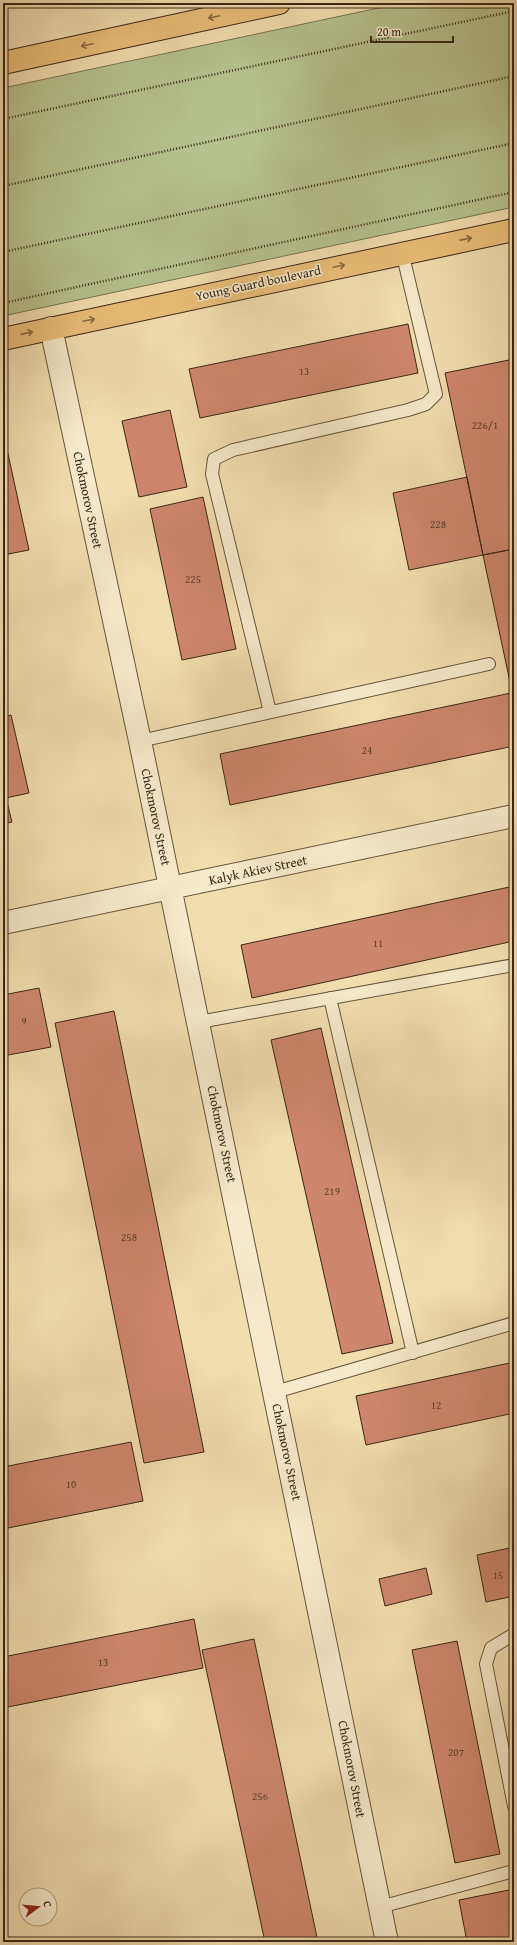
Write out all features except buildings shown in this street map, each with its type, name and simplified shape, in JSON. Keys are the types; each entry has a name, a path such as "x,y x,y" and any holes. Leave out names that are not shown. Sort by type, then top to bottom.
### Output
{"main road":[{"path":"3,63 279,3"},
{"name":"Young Guard boulevard","path":"3,339 402,252 514,230"}],"street":[{"name":"Chokmorov Street","path":"51,328 199,1022 387,1942"},
{"name":"Kalyk Akiev Street","path":"3,923 514,816"}],"lane":[{"path":"270,712 212,474 214,459 232,450 408,410 426,404 436,394 402,252"},
{"path":"140,741 489,664"},
{"path":"199,1022 514,965"},
{"path":"330,998 412,1352"},
{"path":"275,1392 514,1323"},
{"path":"514,1634 491,1648 486,1664 514,1806"},
{"path":"380,1907 514,1871"}],"path":[{"path":"3,6 16,3"},
{"path":"3,119 514,11"},
{"path":"3,186 514,76"},
{"path":"3,252 514,143"},
{"path":"3,303 514,192"}],"green space":[{"path":"402,3 514,3 514,207 3,316 3,88"}]}
